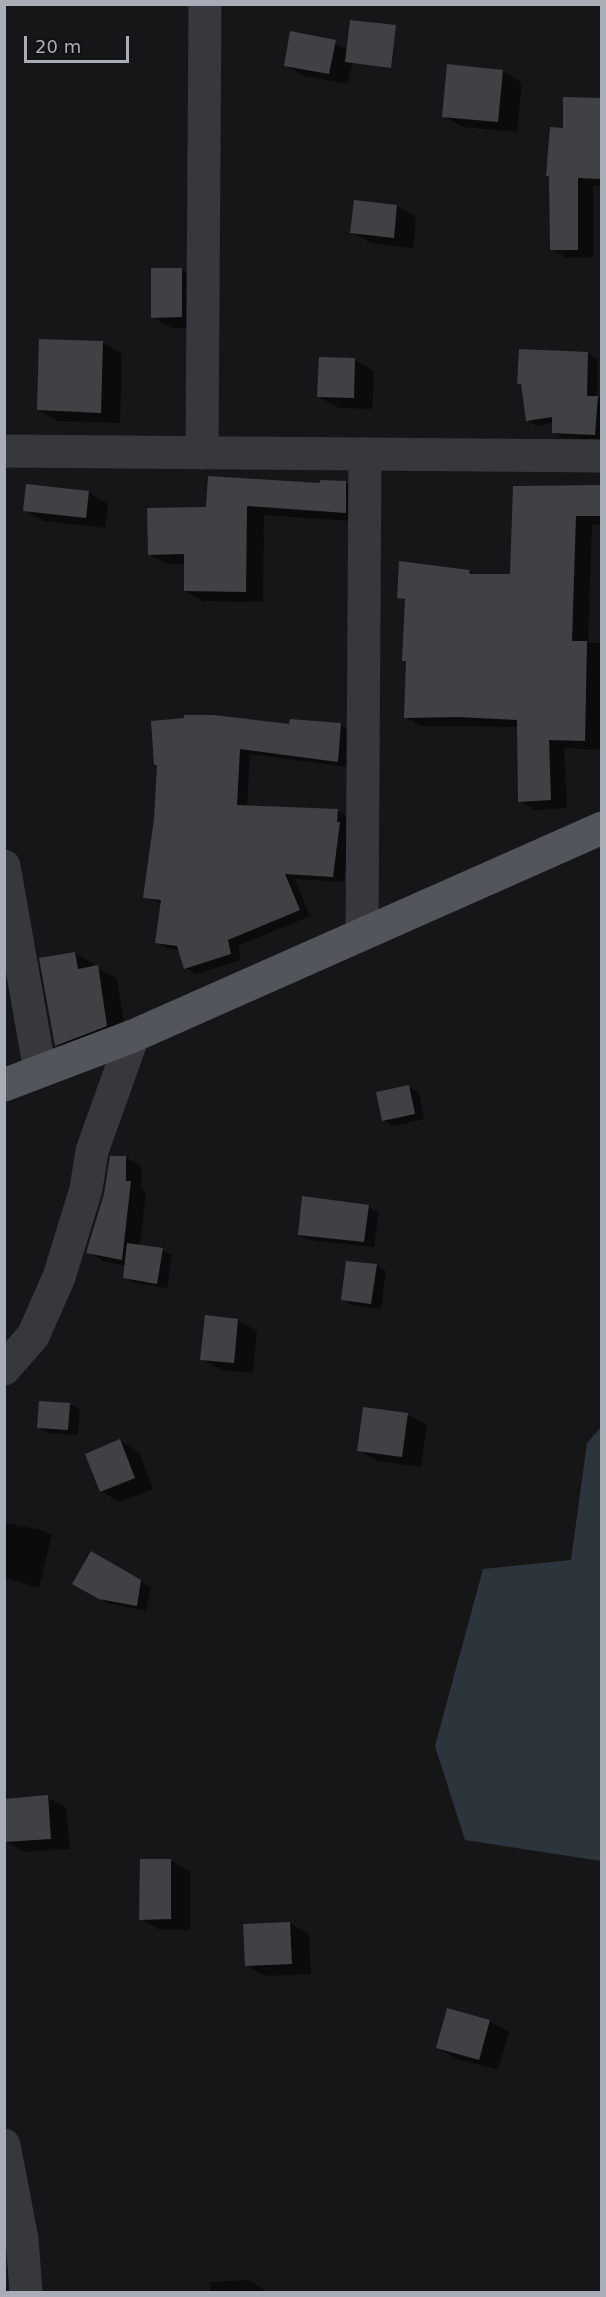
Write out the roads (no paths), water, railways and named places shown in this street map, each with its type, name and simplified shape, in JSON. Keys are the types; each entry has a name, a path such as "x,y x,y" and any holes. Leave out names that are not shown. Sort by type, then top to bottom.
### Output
{"main road":[{"path":"4,1085 132,1036 602,828"}],"street":[{"path":"202,453 205,4"},
{"path":"4,451 602,456"},
{"path":"362,934 365,454"},
{"path":"4,866 40,1071"},
{"path":"4,1369 33,1336 58,1277 86,1189 92,1151 132,1036"},
{"path":"4,2145 22,2239 26,2292"}]}
